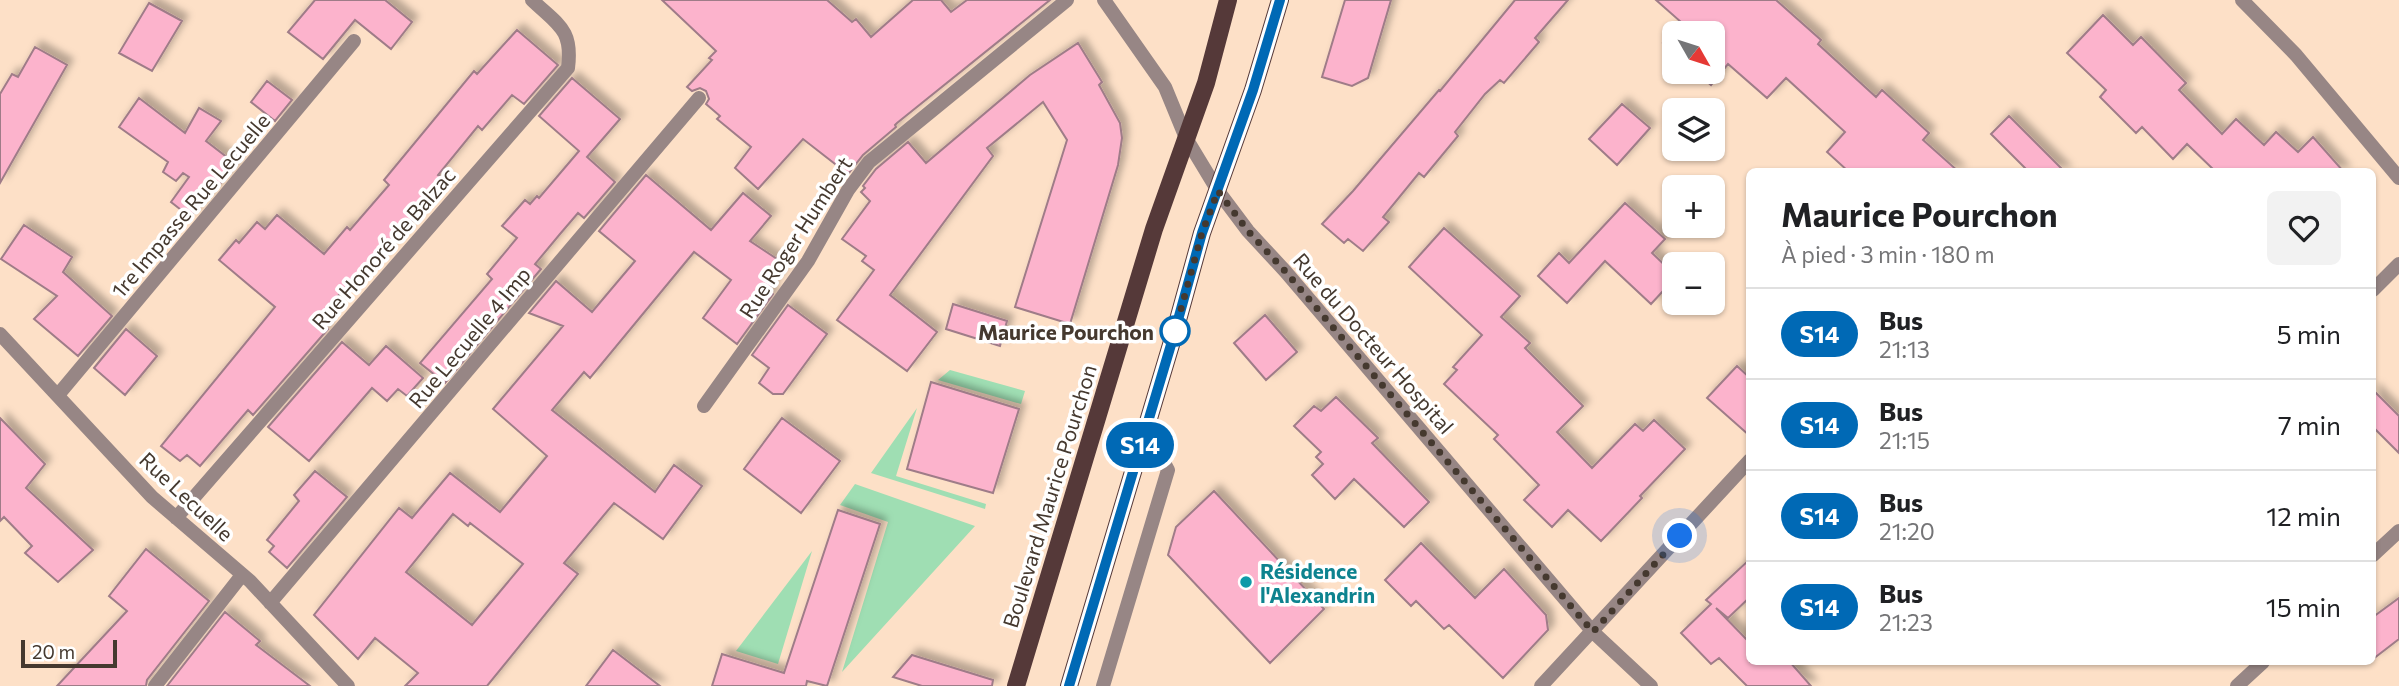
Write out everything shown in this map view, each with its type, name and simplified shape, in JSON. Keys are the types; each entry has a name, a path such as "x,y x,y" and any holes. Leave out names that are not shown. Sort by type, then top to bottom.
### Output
{"main road":[{"name":"Boulevard Maurice Pourchon","path":"1016,686 1154,229 1206,83 1228,0"},
{"path":"1069,686 1202,233 1280,0"}],"street":[{"name":"Rue Honoré de Balzac","path":"176,518 568,68 570,47 563,29 532,0"},
{"name":"Rue Roger Humbert","path":"704,406 808,261 848,190 869,162 1067,0"},
{"name":"Rue du Docteur Hospital","path":"1104,0 1165,87 1186,138 1218,191 1248,231 1593,632 1651,686"},
{"path":"2242,0 2296,55 2399,178"},
{"name":"1re Impasse Rue Lecuelle","path":"58,395 354,41"},
{"name":"Rue Lecuelle 4 Imp","path":"270,603 699,98"},
{"path":"2376,287 2399,264"},
{"name":"Rue Lecuelle","path":"0,334 152,498 242,575 348,686"},
{"path":"1102,686 1168,470 1145,428"},
{"path":"1541,686 1746,464"},
{"path":"2376,552 2399,530"},
{"path":"155,686 242,575"},
{"path":"2237,686 2260,665"}],"green space":[{"path":"950,370 1025,391 1021,404 938,380"},
{"path":"917,408 896,476 986,504 985,509 871,473"},
{"path":"855,484 975,526 842,672 888,522 840,505"},
{"path":"812,551 778,664 736,651"}],"building":[{"path":"315,0 385,0 412,22 391,49 355,20 323,59 288,32"},
{"path":"662,0 827,0 852,22 856,19 871,37 913,0 941,0 951,12 967,0 1050,0 897,123 896,127 863,155 848,174 803,139 758,189 735,168 751,147 717,119 720,116 706,104 709,99 706,91 700,88 692,91 687,87 712,60 709,58 716,51"},
{"path":"1345,0 1391,0 1368,78 1352,86 1322,77"},
{"path":"1515,0 1568,0 1535,38 1539,42 1504,83 1500,80 1485,94 1455,132 1458,136 1424,177 1419,173 1383,217 1389,222 1363,251 1348,239 1344,243 1322,224 1440,91"},
{"path":"1656,0 1776,0 1821,40 1818,44 1876,97 1882,90 1929,133 1923,140 1954,168 1845,168 1827,152 1845,132 1786,78 1767,98 1728,64 1726,66 1726,21 1680,21"},
{"path":"149,3 182,21 152,71 119,53"},
{"path":"2103,15 2133,45 2141,37 2186,83 2179,90 2222,134 2236,119 2264,145 2276,132 2298,152 2313,137 2340,168 2212,168 2187,144 2173,159 2142,127 2136,133 2100,97 2106,90 2067,53"},
{"path":"517,30 558,65 524,104 512,95 482,130 478,126 438,175 446,181 371,269 365,265 317,320 328,329 253,415 248,410 200,466 187,455 180,461 161,446 275,307 219,260 236,240 239,243 257,222 265,229 277,215 324,254 347,227 350,230 389,185 384,180 474,71 477,74"},
{"path":"1078,43 1102,82 1099,85 1120,123 1122,138 1118,165 1070,324 1015,307 1067,140 1043,102 987,148 993,156 890,295 937,332 907,371 837,320 874,270 862,261 866,256 842,239 870,201 861,192 865,188 863,186 876,169 908,142 926,163 1030,75"},
{"path":"35,47 67,65 0,183 0,94 12,74 18,77"},
{"path":"572,78 620,119 587,157 615,182 584,218 578,213 560,234 535,264 541,269 445,383 420,363 492,279 487,274 517,238 502,226 525,200 530,204 537,196 539,198 579,151 539,116"},
{"path":"267,81 292,100 275,121 251,102"},
{"path":"139,98 185,133 199,108 221,121 206,141 237,165 190,217 171,202 189,177 183,173 176,181 163,172 168,162 119,127"},
{"path":"1622,104 1650,128 1617,165 1589,139"},
{"path":"2009,116 2061,168 2025,168 1991,134"},
{"path":"646,175 711,230 743,193 771,216 750,241 786,265 769,290 773,294 737,344 703,318 731,280 694,252 590,378 584,372 552,410 655,492 674,465 702,486 663,539 614,503 564,563 578,574 487,686 405,686 418,673 375,638 358,659 314,615 399,508 412,518 450,473 500,512 547,456 493,409 563,326 529,313 556,281 592,312 635,261 599,231","holes":["453,514 468,526 470,523 523,564 472,625 406,572"]},
{"path":"1625,203 1665,239 1652,253 1662,263 1662,292 1651,304 1605,261 1567,303 1538,276 1559,253 1569,263"},
{"path":"24,225 72,257 63,272 112,316 78,356 34,319 57,296 1,259"},
{"path":"1444,228 1520,296 1501,317 1530,343 1525,348 1583,406 1557,432 1592,468 1635,424 1643,431 1654,420 1685,449 1601,541 1568,510 1552,527 1524,500 1539,485 1494,439 1498,435 1444,384 1457,370 1453,367 1482,335 1409,267"},
{"path":"953,304 1007,321 1000,346 946,329"},
{"path":"788,305 827,334 783,394 773,394 759,383 769,368 752,355"},
{"path":"1265,315 1297,352 1266,380 1234,343"},
{"path":"126,329 157,356 125,395 94,368"},
{"path":"342,342 369,365 386,346 423,378 407,396 398,389 387,401 372,388 309,461 268,427"},
{"path":"1737,366 1746,374 1746,432 1707,398"},
{"path":"931,382 1019,409 993,493 907,469"},
{"path":"2376,393 2399,416 2399,453 2376,430"},
{"path":"1336,397 1378,438 1372,443 1429,502 1404,527 1354,479 1335,499 1312,475 1323,464 1316,457 1321,452 1294,426 1314,406 1321,411"},
{"path":"0,418 45,464 26,488 93,550 58,582 25,553 32,546 4,517 0,521"},
{"path":"782,418 840,461 801,513 744,469"},
{"path":"315,471 347,497 287,568 269,552 274,546 267,540 299,501 294,495"},
{"name":"Résidence l'Alexandrin","path":"1214,491 1324,609 1270,663 1168,555 1176,527"},
{"path":"838,510 880,524 827,686 807,681 806,686 712,686 722,654 784,673"},
{"path":"1421,543 1475,598 1504,569 1546,615 1548,630 1503,678 1449,625 1444,629 1416,601 1411,606 1385,580"},
{"path":"146,549 209,601 147,680 146,686 57,686 127,611 109,596"},
{"path":"1746,563 1746,601 1728,618 1716,608 1746,639 1746,665 1793,665 1811,686 1747,686 1719,658 1711,664 1681,633 1711,604 1706,600"},
{"path":"2399,598 2399,639 2376,657 2376,615"},
{"path":"225,612 260,641 256,645 310,686 167,686"},
{"path":"613,650 660,686 586,686"},
{"path":"912,655 993,680 992,686 922,686 893,677"}],"bus line":[{"name":"S14","path":"1069,686 1202,233 1253,90 1280,0"}],"place":[{"name":"Maurice Pourchon","path":"1175,331"},
{"name":"Résidence l'Alexandrin","path":"1246,582"}],"route":[{"path":"1175,331 1173,338 1202,233 1218,191 1248,231 1593,632 1680,536"}]}
